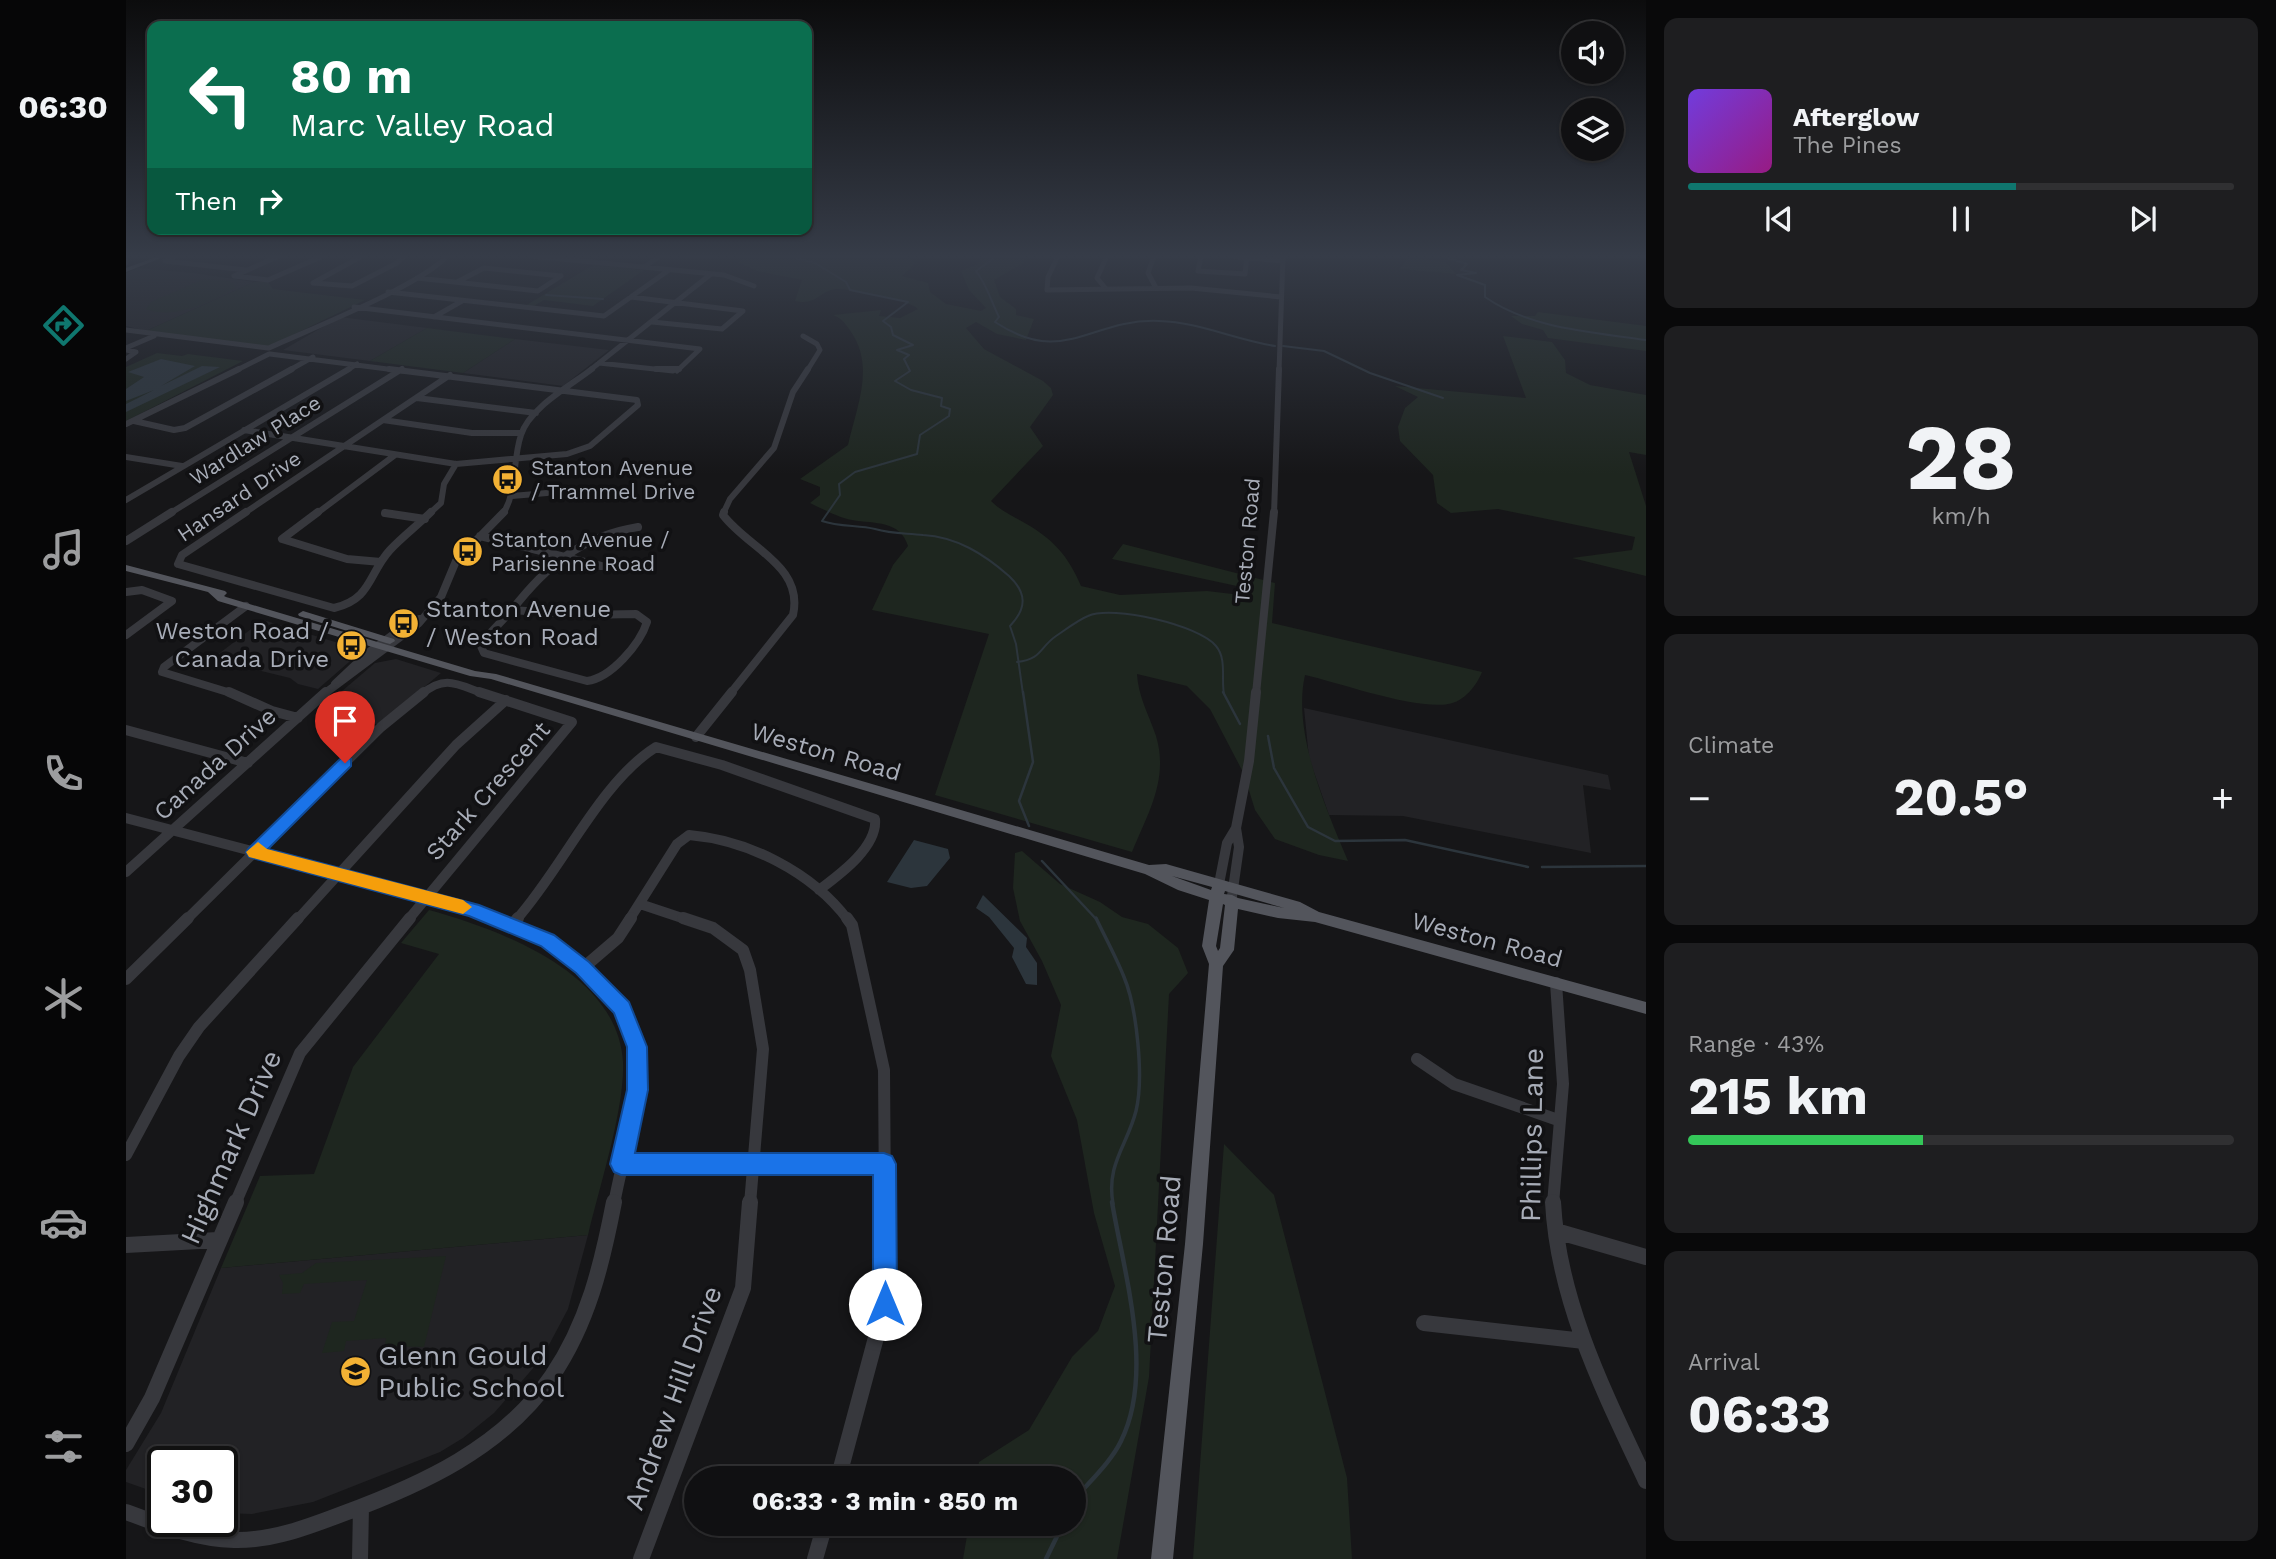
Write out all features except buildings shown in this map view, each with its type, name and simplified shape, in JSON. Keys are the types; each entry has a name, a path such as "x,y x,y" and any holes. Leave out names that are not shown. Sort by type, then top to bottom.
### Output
{"main road":[{"name":"Weston Road","path":"126,568 214,592 232,593 474,674 492,676 1149,870 1162,879 1225,892 1298,917 1315,916 1646,1008"},
{"name":"Weston Road","path":"214,592 222,599 387,644"},
{"name":"Teston Road","path":"1162,1559 1194,1244 1216,964 1227,950 1225,892"}],"street":[{"path":"126,424 311,329"},
{"path":"529,329 697,348 700,352 677,371 599,363"},
{"path":"547,493 512,496 521,433 536,413 643,329"},
{"name":"Teston Road","path":"1225,892 1238,847 1236,828 1249,761 1274,510 1280,329"},
{"path":"126,330 154,336 637,400 638,405 590,446 567,454 456,464 244,430"},
{"path":"126,349 154,336"},
{"path":"696,737 793,615 798,601 792,579 733,529 723,515 730,499 774,448 793,392 818,357 820,350 817,344 803,336"},
{"path":"277,350 285,342"},
{"path":"126,349 136,352 126,359"},
{"path":"251,349 261,352 277,350 288,354"},
{"path":"253,359 261,352"},
{"path":"134,421 166,429 185,428 313,357"},
{"path":"126,500 358,363"},
{"name":"Wardlaw Place","path":"126,541 402,369"},
{"path":"344,447 450,375"},
{"path":"417,398 536,413"},
{"path":"383,420 472,433 521,433"},
{"name":"Hansard Drive","path":"344,447 181,555 177,564 334,608 350,604 366,590 381,562 441,503 444,484 456,464"},
{"path":"381,562 347,559 282,539 396,454"},
{"path":"128,459 182,467"},
{"name":"Canada Drive","path":"126,872 332,687 419,623 441,597 456,561 502,516 512,496"},
{"path":"385,513 425,519"},
{"path":"512,610 581,615 636,614 647,622 643,634 604,676 587,681 484,653 480,645 512,610 534,579 562,556 594,535 638,527"},
{"path":"480,536 601,566"},
{"path":"126,592 142,590 172,601 126,635"},
{"path":"246,606 164,667 162,672 252,699 272,711 298,718"},
{"name":"Stark Crescent","path":"255,852 382,727 435,683 445,681 565,718 572,725 531,768 426,897"},
{"path":"126,1155 187,1042 456,745 506,700"},
{"path":"126,730 248,763"},
{"path":"512,925 540,893 616,786 644,754 656,747 722,765 875,819 876,828 853,864 819,890"},
{"path":"126,818 473,910 548,940 583,968 622,1008 637,1047 637,1090 590,1299 570,1347 521,1412 478,1451 423,1483 300,1530 248,1539 202,1536 126,1512"},
{"path":"583,968 618,938 677,844 689,835 719,840 784,864 819,890 848,917 858,943 884,1070 883,1318 842,1466"},
{"path":"126,979 255,852"},
{"name":"Highmark Drive","path":"126,1444 152,1398 300,1053 426,897"},
{"name":"Andrew Hill Drive","path":"640,904 713,928 743,950 750,970 763,1049 755,1164 741,1296 641,1559"},
{"name":"Phillips Lane","path":"1556,983 1563,1083 1552,1194 1556,1231 1566,1283 1584,1341 1609,1405 1646,1481"},
{"path":"1417,1059 1454,1084 1558,1119"},
{"path":"621,1164 884,1164"},
{"path":"1556,1231 1646,1257"},
{"path":"126,1245 218,1240"},
{"path":"1424,1323 1584,1341"},
{"path":"360,1507 360,1559"},
{"path":"816,1559 822,1536"}],"shaded area":[{"path":"151,329 306,329 268,347 146,331"},
{"path":"320,329 426,329 370,361 283,350"},
{"path":"426,329 515,339 463,373 370,361"},
{"path":"849,329 967,329 984,349 1051,388 1053,395 1030,427 1043,446 991,501 1051,541 1071,565 1081,586 1120,595 1207,591 1241,595 1246,588 1112,559 1123,544 1275,583 1272,623 1482,672 1473,687 1459,700 1434,705 1398,700 1305,675 1302,697 1307,745 1321,794 1348,861 1319,855 1275,839 1255,810 1244,774 1210,709 1187,686 1137,674 1142,698 1156,736 1160,767 1155,796 1132,852 935,795 989,634 872,610 893,565 908,546 904,538 893,527 847,519 810,503 820,495 820,487 800,479 848,445 859,400 862,357"},
{"path":"988,329 1030,329 1026,340 997,334"},
{"path":"1539,329 1646,329 1646,351 1548,338 1543,330"},
{"path":"1503,336 1552,342 1565,360 1566,373 1590,385 1646,395 1646,455 1629,452 1646,506 1646,576 1572,558 1632,550 1635,537 1498,509 1451,513 1437,503 1433,475 1400,441 1398,427 1405,408 1418,397 1395,386 1526,398"},
{"path":"515,339 609,350 563,386 463,373"},
{"path":"157,353 243,361 126,421 126,367"},
{"path":"161,359 195,366 161,386 202,366 220,367 126,412 126,404 154,390 126,401 126,389 144,377 128,372"},
{"path":"263,620 355,648 357,655 318,689 298,684 290,678 212,659"},
{"path":"396,659 441,673 379,725 322,708 375,663"},
{"path":"1304,708 1608,775 1611,790 1583,785 1591,853 1403,816 1329,815 1309,758"},
{"path":"914,840 948,849 950,858 927,886 911,888 887,882"},
{"path":"1022,851 1060,884 1100,902 1122,917 1148,924 1178,948 1188,973 1169,994 1149,1377 1117,1559 963,1559 967,1536 1086,1536 1086,1466 978,1466 979,1462 1029,1430 1072,1357 1098,1331 1115,1286 1094,1213 1077,1120 1051,1056 1061,1005 1042,961 1020,921 1013,888 1015,853"},
{"path":"983,895 1027,938 1026,947 1037,963 1037,985 1026,984 1012,957 1014,948 989,917 976,908"},
{"path":"429,910 521,943 551,960 578,980 601,1004 616,1031 623,1062 623,1081 610,1148 588,1235 221,1268 260,1176 314,1174 353,1067 439,954 401,943"},
{"path":"1224,1144 1274,1195 1347,1478 1352,1559 1193,1559"},
{"name":"Glenn Gould Public School","path":"588,1235 568,1309 542,1358 494,1413 463,1438 440,1452 313,1502 252,1514 238,1514 238,1446 147,1446 147,1489 126,1482 126,1470 161,1413 221,1268"},
{"path":"446,1256 424,1347 385,1346 386,1338 346,1341 344,1351 322,1353 332,1322 354,1321 367,1280 304,1284 300,1293 282,1294 283,1283 279,1275 302,1273 316,1263"}],"waterway":[{"path":"891,329 893,335 913,345 897,350 909,355 904,359 910,371 895,381 911,390 942,398 941,406 950,409 949,416 920,435 917,454 855,472 839,484 840,495 822,521 893,533 935,536 959,543 990,561 1015,582 1022,595 1020,613 1010,626 1018,662"},
{"path":"1007,329 1040,341 1077,338 1106,329"},
{"path":"1206,329 1275,346"},
{"path":"1567,329 1646,340"},
{"path":"1283,346 1324,351 1370,373 1443,398"},
{"path":"1018,662 1036,656 1050,640 1088,616 1100,613 1135,615 1175,624 1207,638 1216,646 1223,663 1224,694"},
{"path":"1018,662 1023,694"},
{"path":"1023,692 1033,762 1019,801 1029,826"},
{"path":"1224,694 1240,724"},
{"path":"1268,736 1274,768 1308,827 1335,841 1405,840 1528,867"},
{"path":"1042,861 1097,920"},
{"path":"1542,867 1646,866"},
{"path":"1097,920 1129,990 1136,1024 1139,1062 1136,1111 1112,1178 1113,1204"},
{"path":"1086,1486 1106,1464 1121,1441 1131,1414 1136,1385 1134,1323 1112,1202"},
{"path":"1046,1559 1057,1536"}],"slow traffic":[{"path":"258,849 255,852 463,907"}],"place":[{"name":"Stanton Avenue / Trammel Drive","path":"508,479"},
{"name":"Stanton Avenue / Parisienne Road","path":"468,551"},
{"name":"Stanton Avenue / Weston Road","path":"403,623"},
{"name":"Weston Road / Canada Drive","path":"352,645"},
{"name":"Glenn Gould Public School","path":"355,1371"}],"route":[{"path":"345,763 255,852 473,910 548,940 583,968 607,989 622,1008 637,1047 637,1090 621,1164 884,1164 885,1304"}]}
